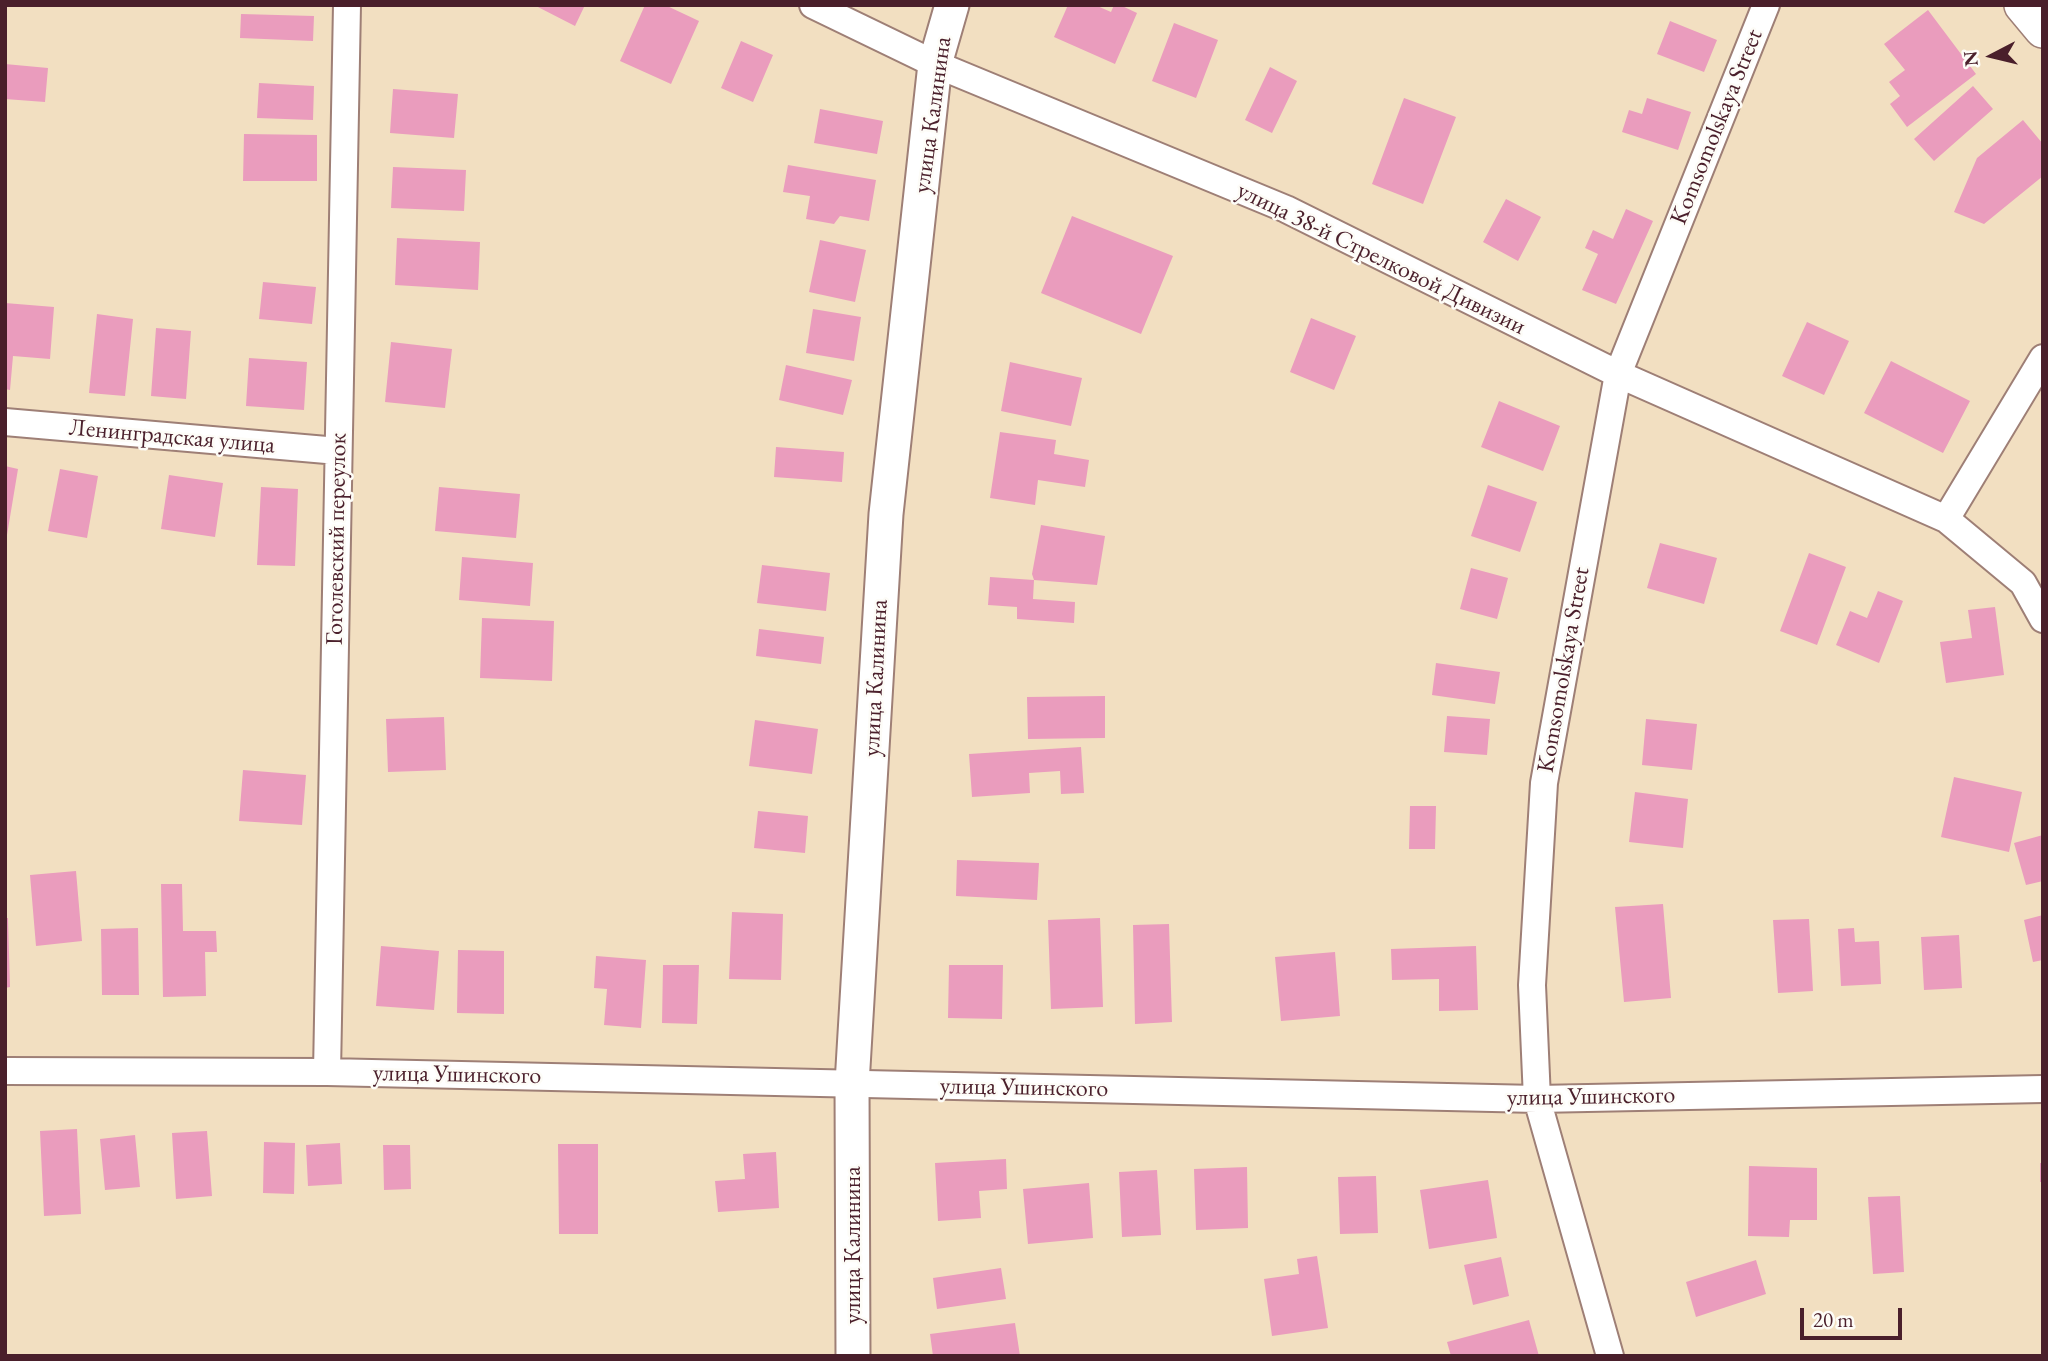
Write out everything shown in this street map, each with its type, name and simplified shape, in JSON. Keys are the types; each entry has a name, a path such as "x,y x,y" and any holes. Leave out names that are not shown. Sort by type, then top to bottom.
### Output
{"main road":[{"path":"2023,5 2043,29"}],"street":[{"name":"Гоголевский переулок","path":"327,1072 347,5"},
{"name":"улица 38-й Стрелковой Дивизии","path":"813,5 935,64 1286,209 1618,374 1946,519 2023,583 2043,619"},
{"name":"улица Калинина","path":"853,1356 852,1084 886,514 935,64 951,5"},
{"name":"Komsomolskaya Street","path":"1610,1356 1537,1099 1532,985 1544,783 1618,374 1766,5"},
{"path":"1946,519 2043,358"},
{"name":"Ленинградская улица","path":"5,422 338,451"},
{"name":"улица Ушинского","path":"5,1071 327,1072 1537,1099 2043,1089"}],"building":[{"path":"534,5 585,5 575,26"},
{"path":"645,5 665,5 699,21 671,84 620,61"},
{"path":"1068,5 1095,5 1111,12 1114,5 1120,5 1137,13 1115,64 1054,37"},
{"path":"1928,10 1976,74 1907,127 1890,104 1900,96 1889,82 1905,70 1884,44"},
{"path":"241,14 314,16 313,41 240,38"},
{"path":"1670,21 1717,40 1704,72 1657,54"},
{"path":"1174,23 1218,40 1196,98 1152,81"},
{"path":"741,41 773,55 753,102 721,88"},
{"path":"5,64 48,68 45,102 5,99"},
{"path":"1270,67 1297,81 1272,133 1245,120"},
{"path":"259,83 314,86 313,120 257,118"},
{"path":"1973,86 1993,109 1934,161 1914,139"},
{"path":"393,89 458,94 454,138 390,133"},
{"path":"1404,98 1456,117 1423,204 1372,184"},
{"path":"1647,98 1691,112 1678,150 1622,132 1629,110 1642,114"},
{"path":"820,109 883,121 877,154 814,143"},
{"path":"2023,120 2043,144 2043,176 1984,224 1954,212 1977,158"},
{"path":"244,134 317,135 317,181 243,181"},
{"path":"788,165 876,180 869,221 840,216 834,224 806,219 810,196 783,192"},
{"path":"393,167 466,170 464,211 391,208"},
{"path":"1506,199 1541,217 1518,261 1483,242"},
{"path":"1626,209 1653,221 1616,304 1582,290 1598,254 1585,248 1593,230 1613,239"},
{"path":"1072,216 1173,256 1141,334 1041,293"},
{"path":"397,238 480,242 478,290 395,285"},
{"path":"820,240 866,250 855,302 809,292"},
{"path":"263,282 316,287 312,324 259,319"},
{"path":"5,303 54,307 50,359 13,356 10,390 5,389"},
{"path":"813,309 861,317 854,361 806,353"},
{"path":"97,314 133,319 125,396 89,393"},
{"path":"1311,318 1356,336 1334,390 1290,372"},
{"path":"1807,322 1849,341 1824,395 1782,376"},
{"path":"156,328 191,331 186,399 151,396"},
{"path":"391,342 452,349 445,408 385,402"},
{"path":"249,358 307,362 304,410 246,406"},
{"path":"1891,361 1970,401 1943,453 1864,413"},
{"path":"1010,362 1082,378 1071,426 1001,411"},
{"path":"786,365 852,380 843,415 779,400"},
{"path":"1499,401 1560,426 1543,471 1481,447"},
{"path":"1000,432 1056,440 1054,454 1089,460 1085,487 1038,480 1035,505 990,498"},
{"path":"776,447 844,452 842,482 774,477"},
{"path":"5,466 18,469 7,535 5,535"},
{"path":"60,469 98,476 87,538 48,531"},
{"path":"169,475 223,483 215,537 161,529"},
{"path":"1488,485 1537,502 1520,552 1471,536"},
{"path":"261,487 298,489 295,566 257,565"},
{"path":"439,487 520,494 516,538 435,531"},
{"path":"1041,525 1105,536 1097,585 1034,580 1032,574"},
{"path":"1660,543 1717,558 1704,604 1647,588"},
{"path":"1809,553 1846,567 1817,645 1780,631"},
{"path":"462,557 533,563 530,606 459,600"},
{"path":"762,565 830,573 826,611 757,603"},
{"path":"1471,568 1508,578 1497,619 1460,609"},
{"path":"990,577 1034,580 1033,599 1075,602 1074,623 1017,619 1017,607 988,605"},
{"path":"1878,591 1903,601 1879,663 1836,645 1850,611 1867,618"},
{"path":"1995,607 2004,675 1946,683 1940,642 1972,638 1968,610"},
{"path":"482,618 554,621 552,681 480,678"},
{"path":"759,629 824,637 821,664 756,656"},
{"path":"1436,663 1500,672 1495,704 1432,695"},
{"path":"1105,696 1105,738 1028,739 1027,697"},
{"path":"1447,716 1490,719 1487,755 1444,752"},
{"path":"444,717 446,770 388,772 386,719"},
{"path":"1646,719 1697,724 1692,770 1642,765"},
{"path":"755,720 818,729 812,774 749,766"},
{"path":"1081,747 1084,793 1061,794 1060,771 1029,773 1030,793 972,797 969,754"},
{"path":"243,770 306,775 302,825 239,821"},
{"path":"1954,777 2022,792 2009,852 1941,837"},
{"path":"1635,792 1688,799 1683,848 1629,842"},
{"path":"1410,806 1436,806 1435,849 1409,849"},
{"path":"758,811 808,816 805,853 754,848"},
{"path":"2043,835 2043,881 2026,885 2014,843"},
{"path":"957,860 1039,863 1037,900 956,896"},
{"path":"76,871 82,941 36,946 30,875"},
{"path":"161,884 182,884 183,931 216,931 217,952 205,952 206,996 163,997"},
{"path":"1663,904 1671,998 1624,1002 1615,907"},
{"path":"732,912 783,914 781,980 729,979"},
{"path":"2043,915 2043,960 2033,962 2024,920"},
{"path":"5,918 8,918 10,987 5,988"},
{"path":"1100,918 1103,1007 1051,1009 1048,920"},
{"path":"1809,919 1813,991 1778,993 1773,920"},
{"path":"1169,924 1172,1022 1135,1024 1133,925"},
{"path":"138,928 139,995 102,995 101,929"},
{"path":"1854,928 1855,942 1879,941 1881,984 1841,986 1838,929"},
{"path":"1959,935 1962,988 1924,990 1921,937"},
{"path":"381,946 439,951 434,1010 376,1006"},
{"path":"1476,946 1478,1010 1439,1011 1439,979 1392,980 1391,949"},
{"path":"458,950 504,951 504,1014 457,1013"},
{"path":"1335,952 1340,1016 1281,1021 1275,957"},
{"path":"596,956 646,960 641,1028 604,1025 607,989 594,988"},
{"path":"663,965 699,965 697,1024 662,1023"},
{"path":"949,965 1003,965 1002,1019 948,1018"},
{"path":"77,1129 81,1214 44,1216 40,1131"},
{"path":"207,1131 212,1196 176,1199 172,1133"},
{"path":"135,1135 140,1187 105,1190 100,1139"},
{"path":"264,1142 295,1143 294,1194 263,1193"},
{"path":"340,1143 342,1184 308,1186 306,1145"},
{"path":"558,1144 598,1144 598,1234 559,1234"},
{"path":"383,1145 410,1145 411,1189 384,1190"},
{"path":"776,1152 779,1208 718,1212 715,1181 745,1179 743,1154"},
{"path":"1006,1159 1007,1189 979,1191 981,1218 938,1221 935,1163"},
{"path":"2040,1163 2043,1163 2043,1182 2040,1182"},
{"path":"1749,1166 1817,1168 1817,1220 1790,1220 1789,1237 1748,1236"},
{"path":"1247,1167 1248,1228 1196,1230 1194,1169"},
{"path":"1157,1170 1161,1235 1122,1237 1119,1172"},
{"path":"1376,1176 1378,1233 1340,1234 1338,1177"},
{"path":"1488,1180 1497,1238 1429,1249 1420,1190"},
{"path":"1089,1183 1093,1238 1028,1244 1023,1189"},
{"path":"1900,1196 1904,1272 1873,1274 1868,1197"},
{"path":"1317,1256 1328,1328 1272,1336 1264,1279 1299,1274 1297,1259"},
{"path":"1501,1257 1509,1296 1473,1305 1464,1265"},
{"path":"1756,1260 1766,1294 1696,1317 1686,1282"},
{"path":"1001,1268 1006,1299 937,1309 933,1278"},
{"path":"1529,1320 1539,1356 1451,1356 1447,1342"},
{"path":"1015,1323 1020,1356 933,1356 930,1334"}]}
